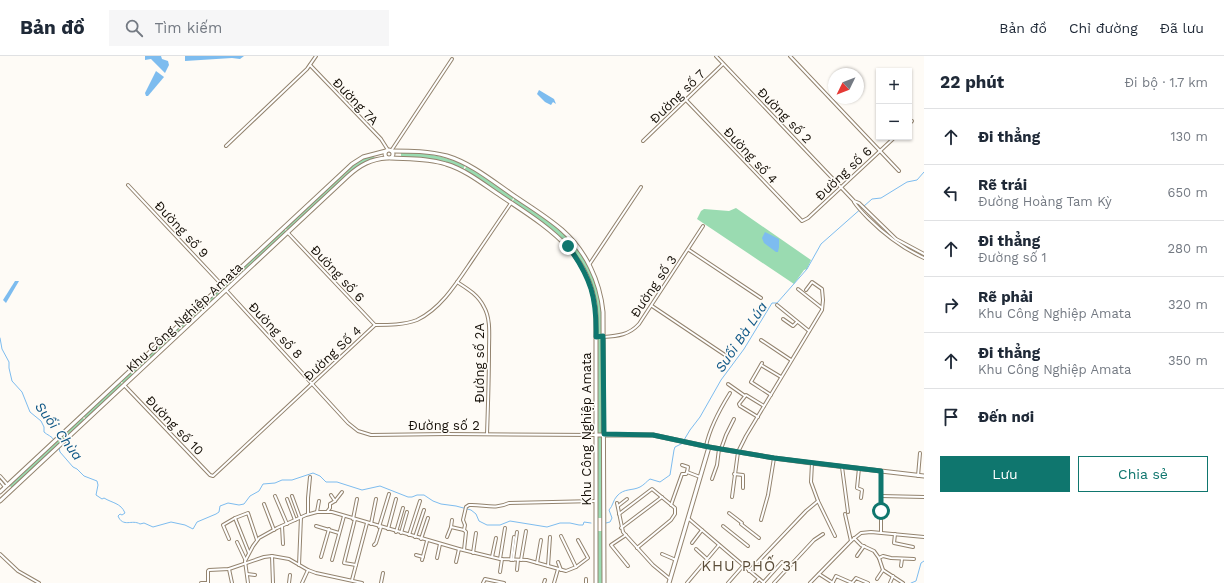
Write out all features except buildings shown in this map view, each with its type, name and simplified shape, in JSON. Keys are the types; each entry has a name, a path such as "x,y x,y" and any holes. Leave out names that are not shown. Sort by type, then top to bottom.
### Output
{"street":[{"path":"226,146 310,65 316,56"},
{"name":"Đường số 2","path":"716,56 854,201"},
{"path":"790,56 899,171"},
{"path":"387,158 385,155 390,151 452,59"},
{"name":"Đường số 7","path":"643,141 724,64"},
{"name":"Đường 7A","path":"310,65 381,139 390,151"},
{"name":"Đường số 4","path":"686,100 802,221"},
{"name":"Đường số 6","path":"802,221 806,220 892,140"},
{"path":"390,151 393,155 391,158"},
{"name":"Khu Công Nghiệp Amata","path":"0,492 56,438 82,416 358,160 368,155 390,151 430,152 447,156 466,164 515,196 562,230 575,243 589,265 600,294 603,312 604,583"},
{"name":"Khu Công Nghiệp Amata","path":"0,501 355,170 372,160 387,158 433,161 444,163 463,171 553,232 568,246 577,258 583,268 591,288 596,308 596,583"},
{"path":"463,171 466,164"},
{"name":"Đường số 9","path":"128,185 222,285"},
{"path":"589,265 641,187"},
{"path":"511,203 515,196"},
{"path":"854,201 861,205 896,239 924,254"},
{"path":"854,201 858,208 894,242 924,258"},
{"name":"Đường Số 4","path":"212,476 375,326 399,324 418,319 437,306 457,282 511,203"},
{"name":"Đường số 3","path":"603,336 617,336 631,331 639,324 703,226"},
{"path":"284,228 288,233"},
{"name":"Đường số 6","path":"288,233 375,326"},
{"path":"688,250 761,298"},
{"name":"Đường số 2A","path":"457,282 479,299 484,305 488,317 489,369 487,434"},
{"path":"732,497 738,452 822,308 822,289 812,282 806,290"},
{"path":"222,285 226,290"},
{"name":"Đường số 8","path":"226,290 313,383"},
{"path":"798,290 822,308"},
{"path":"776,305 809,331"},
{"path":"652,306 725,355"},
{"path":"783,319 793,326 797,322"},
{"path":"170,333 175,338"},
{"path":"596,337 603,336"},
{"path":"761,340 791,360"},
{"path":"771,395 751,382 762,364 781,377"},
{"path":"120,380 125,386"},
{"name":"Đường số 2","path":"313,383 348,423 358,430 369,434 596,435"},
{"path":"728,384 745,396 746,395 764,406"},
{"name":"Đường số 10","path":"125,386 212,476"},
{"path":"670,581 689,519 708,447 710,431 730,393"},
{"path":"745,396 739,405 758,417"},
{"path":"82,416 87,421"},
{"path":"712,479 717,465 720,449 734,419"},
{"path":"596,435 653,435 708,447 774,458 924,476"},
{"path":"918,476 920,453"},
{"path":"761,520 768,495 774,458"},
{"path":"812,463 811,482 818,502 835,536"},
{"path":"682,465 688,467 687,472"},
{"path":"842,466 848,512"},
{"path":"859,468 857,488 862,490 861,498"},
{"path":"881,471 881,532"},
{"path":"671,505 681,475 686,474 687,472 700,476"},
{"path":"734,474 743,475 743,488"},
{"path":"0,476 6,486"},
{"path":"308,514 310,477"},
{"path":"0,481 11,491"},
{"path":"619,514 652,488 675,510 671,520 637,548"},
{"path":"327,512 330,508 330,504 335,501 342,492"},
{"path":"374,545 376,543 389,494"},
{"path":"331,495 335,501"},
{"path":"275,496 287,524"},
{"path":"292,496 300,518 300,565"},
{"path":"881,496 924,497"},
{"path":"622,528 662,497"},
{"path":"287,499 295,520"},
{"path":"356,566 344,563 357,499"},
{"path":"371,524 376,499"},
{"path":"388,529 396,499"},
{"path":"627,499 617,505 622,528 637,548 670,581 675,583"},
{"path":"464,550 466,532 464,530 465,525 463,520 466,509 470,504 494,507 504,506 509,503 596,500"},
{"path":"317,512 320,501"},
{"path":"408,535 420,501"},
{"path":"749,571 806,511 818,502"},
{"path":"264,504 274,530"},
{"path":"396,532 403,508"},
{"path":"415,537 424,510"},
{"path":"245,562 258,540 282,526 308,514 317,512 327,512 344,516 473,553 501,559 537,563 566,571 576,567 588,558 578,540"},
{"path":"402,533 407,512"},
{"path":"229,539 223,525 234,518 248,513 258,540"},
{"path":"729,513 759,538"},
{"path":"845,514 851,541"},
{"path":"332,560 344,516"},
{"path":"234,518 249,553"},
{"path":"422,539 428,518"},
{"path":"689,519 764,583 782,562"},
{"path":"447,537 452,520"},
{"path":"596,521 604,521"},
{"path":"352,580 367,523"},
{"path":"282,526 283,544"},
{"path":"316,526 339,533"},
{"path":"723,526 748,546"},
{"path":"450,527 464,530"},
{"path":"500,572 505,528"},
{"path":"596,528 604,528"},
{"path":"321,557 329,529"},
{"path":"692,543 702,530"},
{"path":"517,570 526,531"},
{"path":"512,560 517,532"},
{"path":"810,583 854,538 864,532 881,532 924,537"},
{"path":"473,553 476,533"},
{"path":"774,583 814,540 822,534"},
{"path":"895,534 895,543 913,547"},
{"path":"626,535 611,545 628,566"},
{"path":"561,536 576,567"},
{"path":"512,560 514,537"},
{"path":"548,566 550,537"},
{"path":"492,557 496,538"},
{"path":"854,538 864,546 874,551 884,570 903,583"},
{"path":"537,563 541,540"},
{"path":"416,555 422,558 427,541"},
{"path":"237,542 245,562 248,583"},
{"path":"437,558 440,544"},
{"path":"687,583 719,545"},
{"path":"857,556 864,546"},
{"path":"456,562 459,549"},
{"path":"696,549 707,559"},
{"path":"0,554 18,571 39,583"},
{"path":"662,554 676,560"},
{"path":"272,556 273,583"},
{"path":"201,583 208,583 208,571 210,570 229,569 245,562 272,556 289,559 308,570 362,583"},
{"path":"879,558 883,556 914,560"},
{"path":"901,566 902,559"},
{"path":"554,583 559,570 558,562"},
{"path":"728,583 743,566"},
{"path":"229,569 232,583"},
{"path":"302,583 308,570"},
{"path":"877,579 884,570"},
{"path":"381,583 383,573"},
{"path":"247,574 255,575"},
{"path":"819,574 834,583 836,576 852,583 856,578 868,583"},
{"path":"289,583 290,575"},
{"path":"890,583 893,576"},
{"path":"483,583 485,579 504,583"},
{"path":"755,583 759,579"}],"green space":[{"path":"401,152 434,155 465,165 463,170 444,162 401,157"},
{"path":"372,155 375,158 360,165 288,231 285,228 353,165 363,158"},
{"path":"467,166 514,197 511,202 464,170"},
{"path":"515,198 561,230 569,237 582,254 592,274 599,294 602,313 602,336 597,336 596,306 589,279 576,254 555,232 512,202"},
{"path":"736,208 811,260 807,269 804,270 794,284 697,219 701,211 704,209 729,211"},
{"path":"284,229 287,232 226,289 223,286"},
{"path":"222,286 225,290 175,337 172,334"},
{"path":"171,334 174,338 124,384 121,381"},
{"path":"597,337 602,337 603,434 597,434"},
{"path":"120,382 123,385 87,420 83,416"},
{"path":"82,417 86,421 12,488 9,485"},
{"path":"597,435 603,435 603,518 597,518"},
{"path":"597,531 603,531 603,583 597,583"}],"water":[{"path":"145,56 161,56 162,59 168,61 169,65 165,73 151,59 145,60"},
{"path":"185,56 244,56 240,59 232,58 185,61"},
{"path":"156,71 164,77 148,96 146,96 145,93"},
{"path":"539,90 554,99 556,104 553,102 551,105 545,102 537,94"},
{"path":"765,232 779,239 778,252 764,243 762,238"},
{"path":"15,281 19,281 6,303 3,300"}],"waterway":[{"name":"Suối Bà Lúa","path":"684,440 700,417 721,380 744,349 772,303 777,303 807,269 821,244 872,199 881,198 907,182 917,180 924,172"},
{"name":"Suối Chùa","path":"0,338 2,349 9,362 12,381 22,392 30,412 41,421 44,427 44,432 54,440"},
{"name":"Suối Bà Lúa","path":"606,523 610,522 612,518 609,510 620,493 640,487 650,479 660,482 670,475 675,447 683,443"},
{"name":"Suối Chùa","path":"59,448 60,452 73,467 84,476 97,481 98,485 96,495 121,507 125,513 118,516 122,522 144,523 153,527 171,522 185,525 193,529 197,522 219,512 220,506 228,503 239,505 244,504 250,496 259,491 263,484 275,483 282,480 292,480 313,473 320,476 326,482 337,482 362,490 380,486 408,497 424,495 441,504 471,510 476,514 479,521 487,525 500,525 510,521 547,527 560,523 579,525 583,525 584,522 591,523"},
{"path":"911,583 916,581 921,563 924,561"}],"district":[{"name":"KHU PHỐ 31","path":"750,566"}],"route":[{"path":"568,246 583,268 595,301 596,337 603,336 604,434 653,435 674,438 709,447 774,458 881,471 881,511"}]}
